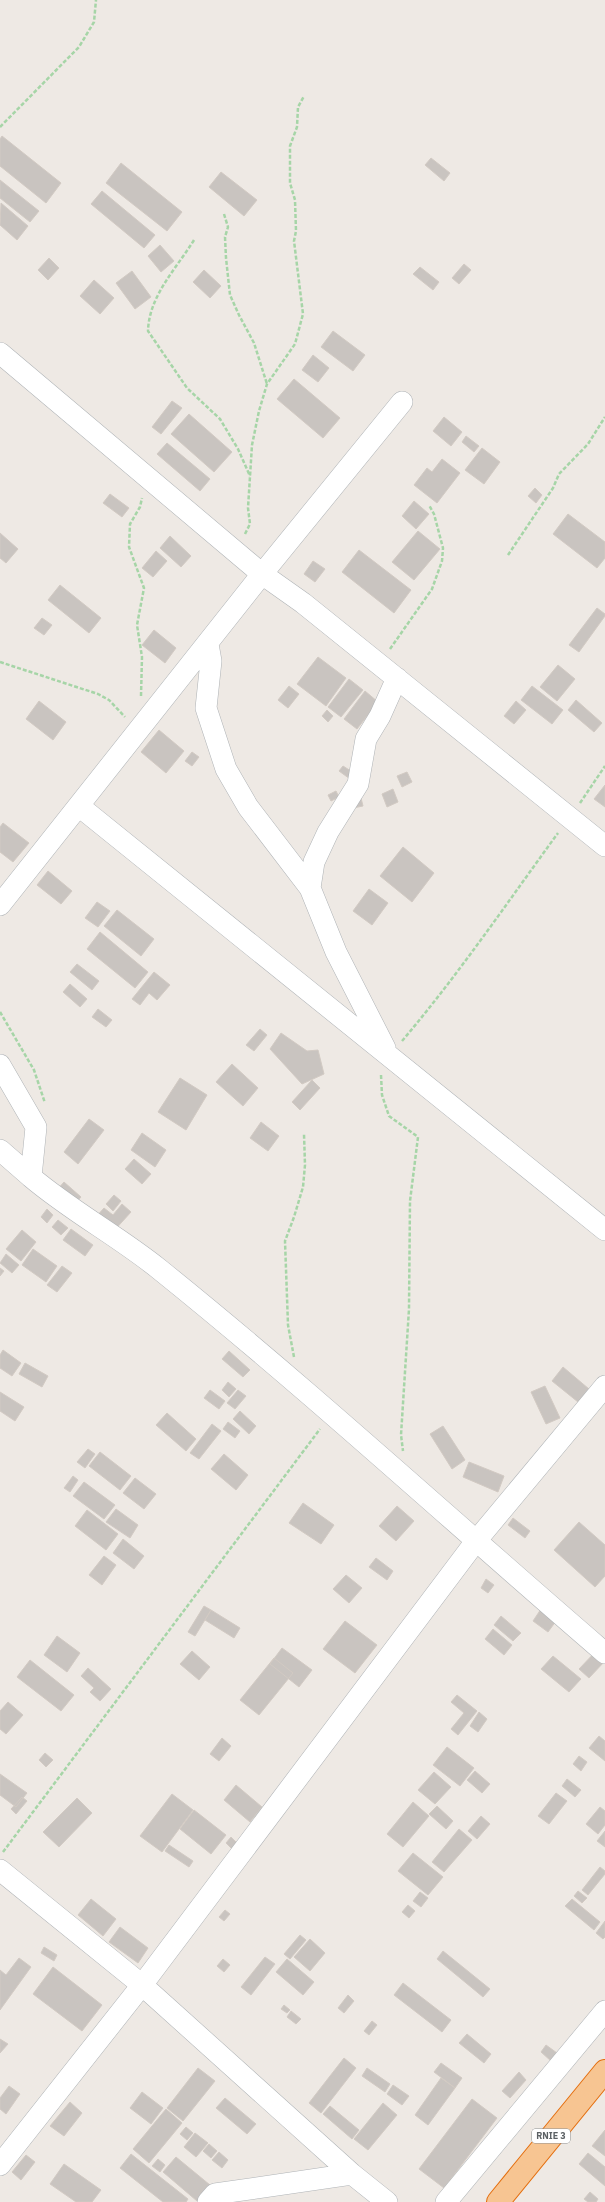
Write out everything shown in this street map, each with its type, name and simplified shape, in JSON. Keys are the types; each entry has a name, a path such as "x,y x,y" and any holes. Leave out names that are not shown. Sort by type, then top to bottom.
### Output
{"highway":[{"name":"RNIE 3","path":"498,2202 605,2071"}],"street":[{"path":"0,353 262,574 303,603 605,846"},
{"path":"0,905 262,574 402,402"},
{"path":"208,644 211,661 206,708 226,769 248,807 310,888 336,952 389,1056"},
{"path":"310,888 314,862 328,832 358,784 366,739 380,716 397,678"},
{"path":"79,806 605,1230"},
{"path":"0,1065 36,1127 31,1177"},
{"path":"0,1150 31,1177 158,1268 407,1477 476,1541 605,1653"},
{"path":"0,2165 142,1985 476,1541 605,1386"},
{"path":"0,1870 142,1985 352,2174 387,2202"},
{"path":"446,2202 605,2011"},
{"path":"208,2202 215,2194 352,2174"}],"path":[{"path":"0,126 78,47 94,22 96,0"},
{"path":"240,556 244,537 250,524 248,508 252,445 267,384 295,344 303,314 294,241 296,231 295,200 290,183 290,146 297,127 298,107 304,96"},
{"path":"224,214 228,228 225,237 230,295 254,343 267,384"},
{"path":"194,240 156,295 148,321 148,331 187,388 220,419 238,449 250,477"},
{"path":"508,555 553,488 559,474 588,444 605,417"},
{"path":"141,699 142,657 138,625 144,588 129,547 130,524 140,508 143,494 144,475"},
{"path":"379,664 432,589 438,574 443,548 434,514 429,505"},
{"path":"0,662 79,687 109,700 122,712 134,737"},
{"path":"407,1477 401,1435 409,1309 410,1201 418,1137 389,1116 382,1095 381,1066 443,990 593,787 605,766"},
{"path":"291,1380 296,1366 288,1325 285,1241 303,1187 305,1165 304,1134"},
{"path":"0,1856 331,1414"}],"building":[{"path":"2,136 61,183 46,203 0,166 0,139"},
{"path":"431,158 450,173 444,181 425,165"},
{"path":"121,163 182,212 167,231 106,183"},
{"path":"221,172 257,200 244,216 209,187"},
{"path":"0,180 39,211 30,222 0,198"},
{"path":"102,191 155,235 144,248 91,204"},
{"path":"1,203 28,226 17,240 0,225"},
{"path":"160,245 174,261 161,272 148,256"},
{"path":"49,258 59,268 48,280 38,270"},
{"path":"464,264 471,270 459,284 452,278"},
{"path":"420,267 439,282 433,290 413,274"},
{"path":"204,270 221,286 210,298 193,282"},
{"path":"132,271 151,297 135,309 116,283"},
{"path":"94,280 114,298 100,314 80,296"},
{"path":"333,331 365,355 353,371 321,347"},
{"path":"313,355 329,368 318,382 302,370"},
{"path":"294,379 340,418 323,438 277,399"},
{"path":"172,401 182,408 161,434 152,427"},
{"path":"189,414 232,452 214,472 171,434"},
{"path":"444,417 462,432 451,446 433,431"},
{"path":"466,436 479,446 474,452 462,442"},
{"path":"167,443 210,479 200,491 157,454"},
{"path":"482,448 500,462 484,484 465,470"},
{"path":"442,459 460,473 437,503 414,485 427,468 432,472"},
{"path":"535,488 542,495 536,503 528,496"},
{"path":"110,494 129,508 122,517 103,503"},
{"path":"414,501 429,514 416,529 402,516"},
{"path":"568,514 605,542 605,558 597,568 553,534"},
{"path":"418,531 440,549 414,580 392,562"},
{"path":"0,533 18,549 6,563 0,558"},
{"path":"170,536 191,556 181,567 160,548"},
{"path":"359,550 411,590 394,613 342,572"},
{"path":"156,551 167,561 153,577 142,568"},
{"path":"313,561 325,569 315,582 304,574"},
{"path":"60,585 101,618 89,633 48,600"},
{"path":"597,608 605,614 605,616 579,652 569,645"},
{"path":"42,618 52,625 44,635 34,628"},
{"path":"154,630 176,648 165,663 142,645"},
{"path":"318,657 346,678 326,706 297,684"},
{"path":"558,665 575,679 557,701 540,687"},
{"path":"349,679 363,690 341,717 328,707"},
{"path":"289,686 299,694 288,708 278,700"},
{"path":"532,686 563,710 552,724 521,700"},
{"path":"365,691 378,702 357,729 344,719"},
{"path":"576,700 602,723 594,732 568,710"},
{"path":"39,701 66,722 53,740 26,719"},
{"path":"516,701 526,710 514,724 504,716"},
{"path":"327,710 333,716 328,722 322,716"},
{"path":"159,730 184,751 166,773 141,752"},
{"path":"192,752 199,757 192,766 185,761"},
{"path":"343,766 354,773 350,779 339,771"},
{"path":"407,772 412,782 402,787 397,776"},
{"path":"605,785 605,807 594,799"},
{"path":"393,789 398,802 387,807 382,794"},
{"path":"336,791 339,797 331,801 328,795"},
{"path":"361,798 363,806 353,808"},
{"path":"3,823 29,843 13,862 0,852 0,827"},
{"path":"403,847 434,873 412,902 380,876"},
{"path":"48,871 72,891 61,904 37,885"},
{"path":"369,889 388,903 372,925 353,911"},
{"path":"97,902 110,911 98,927 85,918"},
{"path":"117,910 154,939 141,956 104,926"},
{"path":"100,932 148,972 135,988 87,949"},
{"path":"77,964 99,981 92,990 70,972"},
{"path":"154,972 170,985 157,1000 149,993 140,1005 132,999"},
{"path":"70,984 87,999 80,1007 63,992"},
{"path":"98,1009 112,1020 106,1027 92,1017"},
{"path":"260,1029 267,1035 254,1051 246,1045"},
{"path":"281,1033 307,1051 318,1050 324,1074 302,1084 270,1049"},
{"path":"232,1064 258,1088 243,1106 216,1082"},
{"path":"180,1078 207,1095 186,1130 158,1112"},
{"path":"312,1080 320,1088 300,1110 292,1102"},
{"path":"89,1119 104,1130 78,1164 64,1152"},
{"path":"261,1122 279,1136 268,1151 250,1138"},
{"path":"142,1133 166,1150 155,1167 131,1150"},
{"path":"134,1159 151,1174 142,1184 125,1169"},
{"path":"64,1182 81,1197 73,1206 56,1191"},
{"path":"114,1195 121,1201 113,1211 106,1204"},
{"path":"122,1204 131,1212 112,1233 95,1218 104,1208 113,1215"},
{"path":"47,1209 53,1215 47,1223 41,1217"},
{"path":"58,1220 68,1228 61,1235 52,1227"},
{"path":"71,1229 93,1245 85,1256 63,1240"},
{"path":"22,1230 36,1242 21,1261 6,1249"},
{"path":"33,1249 57,1266 46,1282 22,1265"},
{"path":"6,1254 19,1265 12,1273 0,1263"},
{"path":"62,1266 72,1273 57,1292 47,1285"},
{"path":"0,1268 4,1271 0,1276"},
{"path":"3,1350 21,1363 12,1376 0,1368 0,1355"},
{"path":"229,1351 250,1370 243,1377 222,1359"},
{"path":"25,1363 48,1376 42,1387 19,1374"},
{"path":"563,1367 589,1389 578,1402 552,1381"},
{"path":"228,1382 236,1389 229,1397 222,1390"},
{"path":"545,1386 560,1418 546,1424 531,1392"},
{"path":"210,1390 225,1401 219,1409 204,1398"},
{"path":"238,1390 246,1396 235,1409 227,1403"},
{"path":"0,1392 24,1407 15,1421 0,1411"},
{"path":"240,1411 256,1426 249,1434 233,1419"},
{"path":"167,1413 196,1439 186,1451 156,1425"},
{"path":"228,1422 240,1431 235,1438 223,1429"},
{"path":"212,1424 221,1431 199,1459 190,1453"},
{"path":"443,1426 465,1460 452,1469 430,1434"},
{"path":"88,1449 95,1454 85,1468 77,1462"},
{"path":"100,1452 131,1476 120,1490 89,1466"},
{"path":"224,1454 248,1475 236,1490 211,1469"},
{"path":"469,1462 504,1476 498,1492 463,1477"},
{"path":"73,1476 78,1480 70,1492 64,1488"},
{"path":"135,1478 156,1494 144,1509 123,1493"},
{"path":"84,1482 115,1505 104,1519 73,1496"},
{"path":"303,1503 334,1525 321,1544 289,1523"},
{"path":"397,1506 414,1521 396,1541 379,1526"},
{"path":"116,1509 138,1525 130,1538 106,1522"},
{"path":"87,1510 118,1534 106,1550 75,1526"},
{"path":"513,1518 530,1531 525,1538 508,1525"},
{"path":"579,1522 605,1545 605,1576 595,1587 554,1550"},
{"path":"123,1539 144,1556 134,1569 113,1553"},
{"path":"104,1556 116,1565 102,1585 89,1575"},
{"path":"376,1558 393,1571 387,1580 369,1567"},
{"path":"346,1575 362,1588 349,1603 333,1589"},
{"path":"486,1579 494,1585 488,1593 481,1588"},
{"path":"204,1606 211,1610 195,1636 188,1632"},
{"path":"543,1606 559,1617 548,1632 533,1621"},
{"path":"211,1610 240,1628 234,1638 205,1620"},
{"path":"501,1616 521,1633 513,1641 494,1625"},
{"path":"345,1621 377,1645 355,1673 323,1649"},
{"path":"493,1629 512,1645 504,1655 485,1639"},
{"path":"57,1636 80,1653 67,1672 44,1655"},
{"path":"282,1648 312,1670 299,1687 270,1664"},
{"path":"599,1648 605,1661 589,1678 579,1669"},
{"path":"192,1651 210,1667 199,1680 180,1664"},
{"path":"553,1656 581,1679 569,1692 541,1669"},
{"path":"274,1658 293,1673 259,1715 240,1700"},
{"path":"30,1660 74,1695 61,1711 17,1677"},
{"path":"88,1668 111,1689 100,1701 90,1692 94,1688 81,1676"},
{"path":"457,1695 477,1711 458,1735 451,1729 464,1713 451,1702"},
{"path":"8,1702 23,1715 6,1734 0,1729 0,1711"},
{"path":"479,1712 487,1719 478,1732 470,1726"},
{"path":"599,1736 605,1741 605,1761 589,1748"},
{"path":"222,1738 231,1746 219,1761 210,1754"},
{"path":"447,1747 474,1768 460,1786 433,1765"},
{"path":"45,1753 53,1760 46,1767 39,1760"},
{"path":"579,1756 587,1762 581,1771 573,1764"},
{"path":"475,1771 490,1784 482,1793 467,1780"},
{"path":"434,1772 451,1787 435,1804 418,1790"},
{"path":"0,1774 27,1793 16,1807 0,1795"},
{"path":"567,1779 581,1790 575,1797 562,1786"},
{"path":"236,1785 262,1807 250,1822 224,1800"},
{"path":"556,1793 567,1801 549,1824 538,1816"},
{"path":"172,1794 193,1810 162,1852 140,1836"},
{"path":"22,1797 27,1801 16,1814 11,1809"},
{"path":"77,1798 92,1813 59,1847 43,1832"},
{"path":"413,1802 429,1816 403,1847 387,1834"},
{"path":"437,1806 453,1821 446,1829 429,1814"},
{"path":"600,1807 605,1811 605,1825 598,1834 586,1824"},
{"path":"194,1810 226,1835 211,1854 180,1829"},
{"path":"481,1816 490,1824 477,1839 468,1831"},
{"path":"459,1829 472,1840 444,1872 432,1862"},
{"path":"605,1831 605,1847 597,1841"},
{"path":"231,1837 238,1844 233,1850 226,1843"},
{"path":"169,1845 193,1861 189,1867 165,1851"},
{"path":"413,1853 443,1877 428,1895 398,1871"},
{"path":"600,1867 605,1871 605,1874 588,1895 582,1890"},
{"path":"578,1891 587,1898 582,1903 574,1896"},
{"path":"420,1892 428,1898 421,1907 413,1901"},
{"path":"91,1899 116,1919 103,1936 78,1915"},
{"path":"572,1899 600,1922 594,1930 565,1906"},
{"path":"408,1905 415,1911 409,1918 402,1912"},
{"path":"225,1910 230,1914 224,1921 219,1917"},
{"path":"605,1921 605,1937 603,1939 596,1933"},
{"path":"120,1927 148,1948 138,1963 109,1942"},
{"path":"300,1935 306,1940 290,1959 284,1954"},
{"path":"310,1939 325,1953 310,1971 294,1957"},
{"path":"44,1947 57,1955 54,1961 41,1953"},
{"path":"443,1951 490,1989 483,1997 437,1959"},
{"path":"265,1957 275,1964 251,1995 241,1987"},
{"path":"19,1958 31,1967 0,2010 0,1970 6,1975"},
{"path":"223,1959 230,1965 224,1972 217,1966"},
{"path":"287,1959 314,1982 303,1995 276,1972"},
{"path":"53,1967 102,2005 82,2031 33,1994"},
{"path":"403,1983 451,2020 442,2032 394,1995"},
{"path":"348,1995 354,2001 344,2013 338,2008"},
{"path":"284,2005 290,2010 287,2013 281,2009"},
{"path":"291,2011 301,2019 296,2024 287,2017"},
{"path":"372,2021 377,2025 369,2035 364,2031"},
{"path":"467,2034 491,2054 484,2063 459,2043"},
{"path":"0,2039 8,2044 0,2053"},
{"path":"546,2045 557,2053 551,2061 541,2052"},
{"path":"344,2058 356,2068 321,2113 309,2103"},
{"path":"441,2063 462,2078 455,2088 434,2072"},
{"path":"198,2068 215,2081 183,2121 167,2108"},
{"path":"367,2068 390,2084 385,2092 362,2076"},
{"path":"519,2072 526,2080 510,2098 502,2091"},
{"path":"441,2078 455,2088 428,2125 415,2115"},
{"path":"393,2085 409,2096 402,2105 387,2094"},
{"path":"9,2086 20,2094 6,2114 0,2109 0,2098"},
{"path":"142,2092 163,2108 151,2124 130,2108"},
{"path":"225,2098 256,2124 247,2134 216,2108"},
{"path":"472,2099 497,2118 444,2188 419,2169"},
{"path":"70,2102 82,2113 64,2136 50,2126"},
{"path":"383,2103 397,2115 368,2150 354,2139"},
{"path":"330,2106 359,2130 352,2139 323,2114"},
{"path":"166,2109 182,2123 149,2163 133,2149"},
{"path":"186,2127 193,2133 187,2140 180,2134"},
{"path":"605,2130 605,2156 592,2146"},
{"path":"195,2133 208,2143 196,2157 184,2147"},
{"path":"209,2144 217,2151 211,2158 203,2151"},
{"path":"219,2152 228,2160 222,2168 212,2160"},
{"path":"588,2153 605,2167 605,2186 579,2164"},
{"path":"131,2154 188,2199 186,2202 163,2202 120,2168"},
{"path":"26,2155 35,2162 21,2180 12,2172"},
{"path":"176,2157 210,2185 197,2201 163,2172"},
{"path":"158,2159 165,2165 160,2172 152,2166"},
{"path":"64,2164 101,2190 92,2202 76,2202 50,2184"},
{"path":"590,2192 598,2199 596,2202 588,2202 584,2199"}]}
